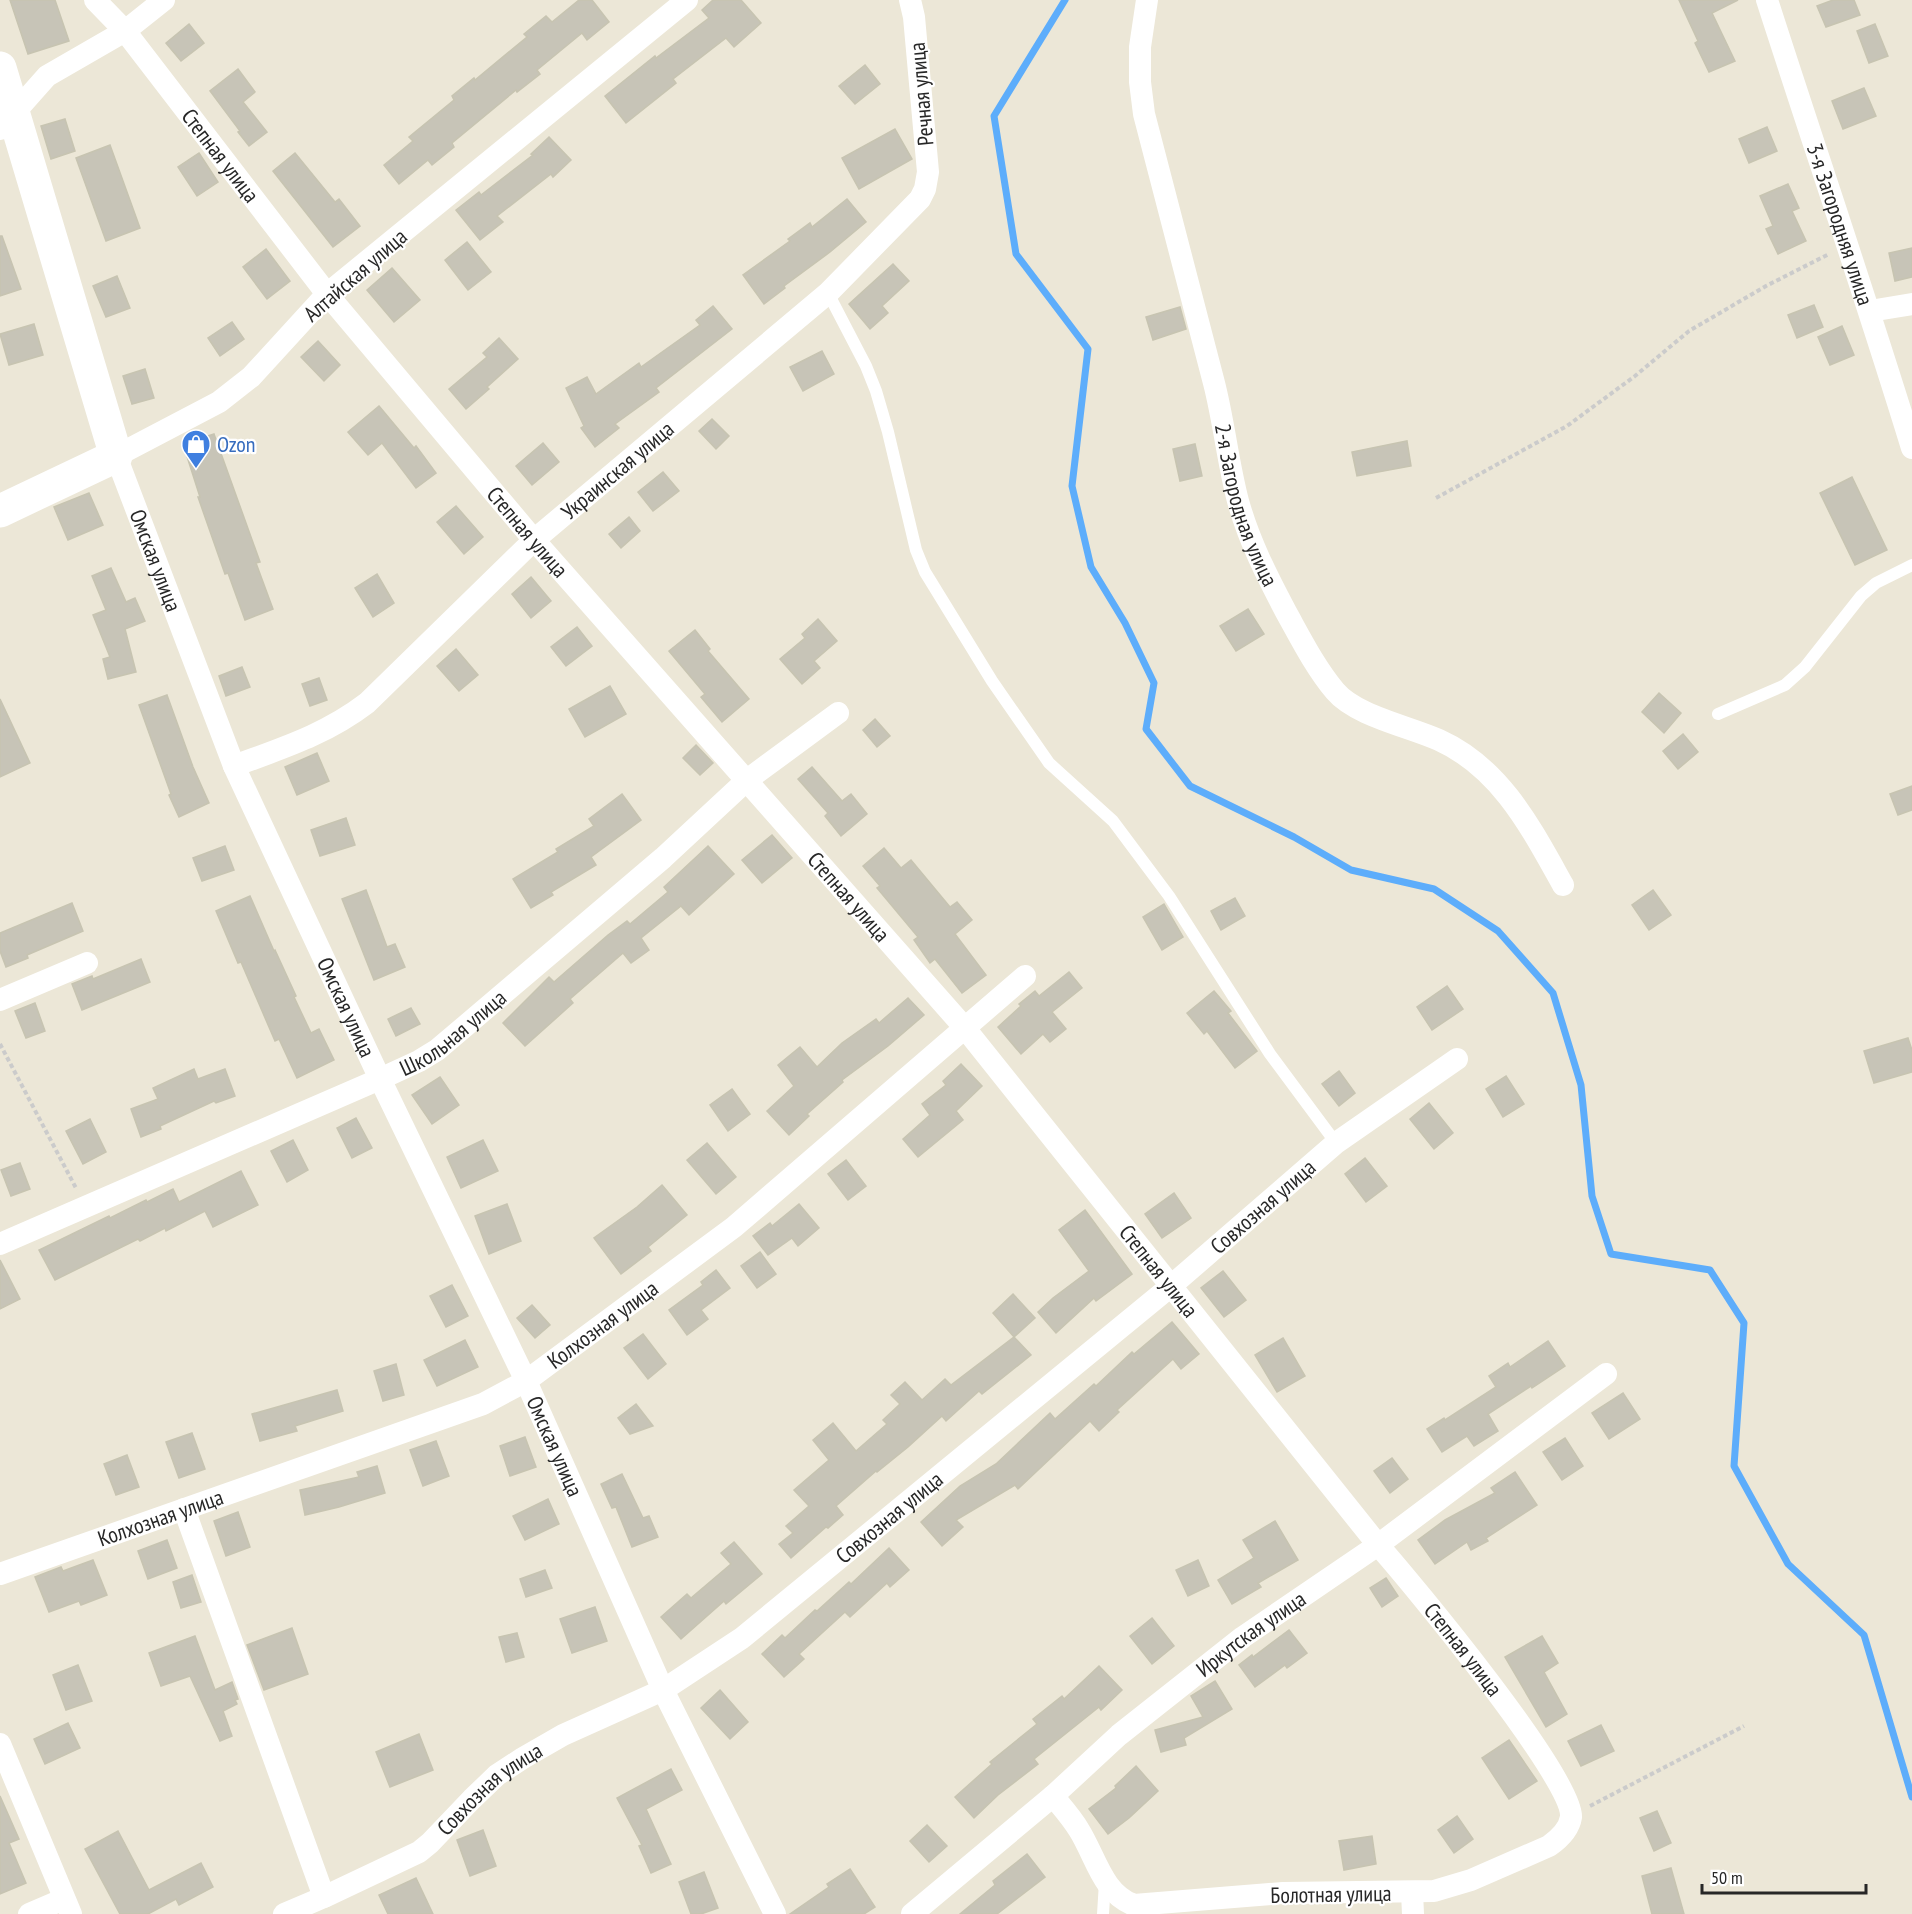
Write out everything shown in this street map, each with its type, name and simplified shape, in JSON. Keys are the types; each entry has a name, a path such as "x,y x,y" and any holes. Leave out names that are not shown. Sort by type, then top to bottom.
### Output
{"street":[{"name":"Степная улица","path":"95,0 125,31 327,294 534,540 964,1027 1378,1545 1421,1594 1538,1749 1563,1791 1571,1817"},
{"path":"7,121 46,76 125,31 164,0"},
{"name":"Алтайская улица","path":"0,511 116,456 219,402 234,391 250,377 327,294 687,0"},
{"name":"Речная улица","path":"910,0 914,17 928,172 925,189"},
{"name":"2-я Загородная улица","path":"1147,0 1140,47 1140,82 1144,114 1215,386 1238,500 1259,560 1308,654 1336,692 1354,707 1460,751 1487,771 1513,802 1534,833 1563,885"},
{"name":"3-я Загородняя улица","path":"1767,0 1846,245 1870,311 1912,448"},
{"name":"Омская улица","path":"0,68 7,121 116,456 234,766 380,1079 526,1381 663,1690 775,1914"},
{"name":"Украинская улица","path":"234,766 315,736 346,719 367,703 534,540 828,293 920,199 925,189"},
{"path":"1870,311 1912,304"},
{"name":"Школьная улица","path":"0,1244 419,1061 458,1034 663,858 747,780 838,713"},
{"path":"0,1000 87,963"},
{"name":"Колхозная улица","path":"0,1574 483,1404 526,1381 734,1227 1025,976"},
{"name":"Совхозная улица","path":"284,1914 419,1852 497,1775 563,1735 663,1690 742,1638 1171,1286 1336,1143 1457,1059"},
{"name":"Иркутская улица","path":"912,1914 1053,1796 1119,1735 1243,1636 1378,1545 1606,1374"},
{"path":"184,1509 324,1897"},
{"path":"0,1744 68,1906 29,1914"},
{"name":"Болотная улица","path":"1053,1796 1078,1829 1113,1892 1123,1901 1134,1905 1282,1893 1412,1903 1434,1891 1471,1880 1549,1846 1559,1839 1571,1817"}],"lane":[{"path":"828,293 866,366 879,400 913,539 926,572 992,681 1048,763 1113,820 1169,896 1270,1054 1336,1143"},
{"path":"1718,714 1785,685 1805,667 1861,596 1876,583 1912,565"},
{"path":"1103,1914 1105,1880"}],"path":[{"path":"1436,498 1567,426 1635,376 1689,332 1766,286 1846,245"},
{"path":"0,1044 85,1206"},
{"path":"1571,1817 1744,1726"}],"building":[{"path":"10,0 55,0 69,41 28,54"},
{"path":"579,0 592,0 609,22 587,40 582,33 537,70 540,74 517,92 516,90 452,143 454,147 432,165 428,160 399,184 384,165 413,141 409,137 454,100 452,96 527,37 524,34 546,16 552,22"},
{"path":"713,0 741,0 761,23 734,47 726,38 673,79 676,83 626,123 605,96 655,56 656,58 709,18 702,10"},
{"path":"1679,0 1738,0 1712,13 1735,61 1709,72"},
{"path":"1833,0 1854,0 1860,15 1826,27 1817,6"},
{"path":"189,24 204,43 181,61 166,43"},
{"path":"1875,24 1888,56 1869,63 1857,31"},
{"path":"865,65 880,84 855,104 839,86"},
{"path":"238,69 255,92 243,102 267,132 249,146 210,91"},
{"path":"1864,88 1876,116 1843,129 1832,101"},
{"path":"65,119 75,151 51,159 41,126"},
{"path":"1767,127 1777,151 1749,163 1739,139"},
{"path":"895,129 912,159 859,189 842,158"},
{"path":"549,137 571,160 553,177 551,174 497,216 503,222 480,240 456,210 479,192 481,195 533,155 531,154"},
{"path":"110,145 140,228 106,241 76,158"},
{"path":"199,153 218,182 197,196 178,167"},
{"path":"295,153 335,202 339,199 360,226 333,247 273,171"},
{"path":"1788,184 1799,208 1792,211 1806,241 1778,254 1766,229 1773,226 1760,196"},
{"path":"847,199 866,222 764,304 743,275 790,241 788,239 810,223 812,227"},
{"path":"0,236 2,236 21,289 0,296"},
{"path":"467,242 491,272 468,290 445,260"},
{"path":"1912,248 1912,277 1895,281 1889,253"},
{"path":"266,249 290,281 267,299 243,267"},
{"path":"893,264 909,281 882,306 888,313 870,329 849,304"},
{"path":"392,268 420,300 394,322 367,290"},
{"path":"117,276 130,308 106,317 93,286"},
{"path":"1814,305 1823,327 1797,338 1788,315"},
{"path":"713,306 732,329 656,388 659,392 615,424 619,428 595,447 581,428 584,426 566,388 587,377 596,394 639,363 641,367 700,325 696,320"},
{"path":"1180,307 1186,329 1153,340 1146,317"},
{"path":"232,322 244,339 220,356 208,338"},
{"path":"34,324 43,355 9,365 0,334"},
{"path":"1842,326 1854,355 1830,365 1818,337"},
{"path":"499,338 518,359 466,409 449,389 487,357 483,353"},
{"path":"318,341 340,365 324,381 301,357"},
{"path":"822,351 834,374 803,391 790,367"},
{"path":"145,369 154,398 132,404 123,376"},
{"path":"379,406 414,448 416,446 436,473 416,488 382,443 368,455 348,432"},
{"path":"712,419 729,436 716,449 699,431"},
{"path":"214,434 260,562 256,563 273,609 245,620 228,573 225,574 198,497 200,497 183,444"},
{"path":"1407,441 1411,466 1357,476 1352,452"},
{"path":"543,443 559,462 532,485 516,466"},
{"path":"1195,444 1202,476 1180,481 1173,449"},
{"path":"663,472 679,491 653,511 638,492"},
{"path":"1852,477 1887,550 1855,565 1820,493"},
{"path":"89,493 103,525 68,540 54,507"},
{"path":"456,506 483,537 464,554 437,522"},
{"path":"629,517 640,531 621,548 609,534"},
{"path":"111,568 126,602 135,598 145,621 125,629 136,672 108,679 103,659 110,657 93,615 106,610 92,576"},
{"path":"377,574 394,603 373,617 355,588"},
{"path":"531,577 551,601 531,618 512,594"},
{"path":"1248,609 1264,634 1236,651 1220,626"},
{"path":"818,619 837,641 814,661 820,668 802,684 780,659 805,638 802,634"},
{"path":"577,627 592,646 566,666 551,647"},
{"path":"695,630 710,649 708,651 749,699 722,722 701,697 705,694 669,651"},
{"path":"456,649 478,675 459,691 437,666"},
{"path":"242,667 250,687 226,696 219,676"},
{"path":"319,678 327,700 310,706 302,684"},
{"path":"610,686 626,714 585,737 569,709"},
{"path":"1659,693 1681,713 1664,733 1642,712"},
{"path":"167,695 193,767 209,803 179,817 169,795 171,794 139,705"},
{"path":"0,699 30,763 0,777"},
{"path":"875,719 890,736 877,747 863,730"},
{"path":"1683,734 1698,752 1678,769 1663,751"},
{"path":"696,745 713,763 700,775 683,758"},
{"path":"317,753 329,781 297,795 285,767"},
{"path":"812,767 842,801 851,794 867,814 841,836 825,816 828,813 798,779"},
{"path":"1912,786 1912,810 1898,815 1890,794"},
{"path":"622,794 641,820 591,857 596,865 551,892 553,895 531,908 513,879 558,852 556,849 594,826 589,819"},
{"path":"346,818 355,845 320,856 311,830"},
{"path":"772,835 792,858 762,883 742,860"},
{"path":"225,846 234,870 202,881 193,858"},
{"path":"708,846 734,874 689,915 681,906 641,938 649,950 631,963 623,953 570,999 573,1003 525,1046 503,1023 549,977 554,982 608,935 627,921 630,924 668,892 664,887"},
{"path":"884,848 901,868 911,860 950,907 957,902 972,920 955,934 986,975 962,993 935,959 930,963 914,940 918,937 877,888 880,886 863,866"},
{"path":"366,890 387,947 395,944 405,967 374,980 342,899"},
{"path":"1653,890 1671,915 1649,930 1632,905"},
{"path":"250,896 311,1033 319,1029 334,1060 297,1078 279,1039 275,1041 216,911"},
{"path":"1235,898 1245,916 1221,930 1211,911"},
{"path":"72,903 83,931 27,955 28,958 6,967 0,951 0,933"},
{"path":"1164,904 1183,937 1162,950 1143,917"},
{"path":"141,959 150,982 82,1010 72,984 92,976 93,979"},
{"path":"1069,972 1082,988 1052,1012 1066,1029 1050,1042 1043,1034 1021,1054 998,1027 1021,1006 1019,1004 1035,991 1039,996"},
{"path":"1447,986 1463,1009 1432,1030 1417,1007"},
{"path":"1214,991 1231,1011 1228,1013 1257,1051 1235,1068 1207,1031 1204,1034 1187,1013"},
{"path":"908,998 924,1015 888,1046 842,1080 843,1082 807,1114 809,1116 789,1135 767,1111 794,1086 778,1065 800,1047 817,1067 842,1043 876,1019 879,1023"},
{"path":"35,1003 45,1031 26,1038 15,1011"},
{"path":"411,1008 420,1024 396,1036 388,1019"},
{"path":"1908,1038 1912,1050 1912,1072 1874,1083 1864,1051"},
{"path":"961,1064 982,1086 956,1111 963,1120 918,1157 903,1139 930,1115 922,1104 946,1085 943,1081"},
{"path":"194,1069 198,1079 225,1069 235,1096 216,1103 214,1101 141,1137 131,1109 158,1099 153,1088"},
{"path":"1339,1071 1355,1093 1339,1106 1322,1084"},
{"path":"1506,1076 1524,1104 1503,1117 1486,1089"},
{"path":"440,1077 459,1105 432,1124 412,1095"},
{"path":"732,1089 750,1114 728,1131 710,1105"},
{"path":"1429,1103 1453,1133 1434,1149 1410,1119"},
{"path":"356,1118 372,1148 352,1158 337,1128"},
{"path":"90,1119 106,1152 83,1164 66,1131"},
{"path":"293,1140 308,1170 287,1182 271,1151"},
{"path":"483,1140 498,1171 461,1188 447,1157"},
{"path":"707,1143 736,1177 716,1194 687,1160"},
{"path":"1365,1158 1387,1186 1366,1202 1345,1174"},
{"path":"846,1160 866,1186 848,1200 828,1174"},
{"path":"20,1163 30,1189 11,1196 1,1170"},
{"path":"241,1171 258,1205 213,1227 205,1211 166,1231 165,1228 140,1241 138,1239 55,1280 39,1250 109,1216 110,1218 173,1189 179,1202"},
{"path":"662,1185 687,1215 648,1247 651,1251 621,1274 594,1238 637,1207"},
{"path":"1174,1193 1191,1218 1162,1238 1145,1214"},
{"path":"507,1204 521,1241 489,1254 475,1216"},
{"path":"799,1204 819,1228 798,1246 792,1238 768,1255 753,1236 770,1223 772,1226"},
{"path":"1085,1210 1132,1274 1096,1301 1094,1298 1056,1333 1038,1312 1089,1271 1059,1230"},
{"path":"760,1252 776,1274 757,1288 741,1266"},
{"path":"0,1260 20,1299 0,1309"},
{"path":"716,1270 730,1288 701,1310 708,1319 687,1335 669,1310 703,1285 701,1282"},
{"path":"1223,1271 1246,1300 1224,1317 1201,1288"},
{"path":"452,1285 468,1316 446,1327 430,1296"},
{"path":"1013,1294 1035,1318 1014,1337 993,1313"},
{"path":"532,1305 550,1325 535,1338 517,1318"},
{"path":"1172,1322 1199,1354 1181,1369 1173,1359 1117,1410 1119,1412 1099,1431 1090,1421 1018,1489 1015,1485 956,1520 963,1527 942,1546 921,1522 960,1486 996,1464 1050,1413 1055,1419 1094,1384 1096,1386 1132,1352 1134,1354"},
{"path":"643,1334 666,1364 648,1379 624,1348"},
{"path":"1014,1337 1031,1355 982,1394 979,1391 946,1421 942,1416 908,1447 876,1471 836,1506 843,1515 791,1558 779,1544 793,1533 786,1526 809,1506 794,1490 829,1460 813,1440 833,1423 856,1451 887,1424 883,1420 900,1404 891,1395 905,1382 922,1400 945,1379 951,1385"},
{"path":"1283,1338 1305,1376 1277,1392 1255,1355"},
{"path":"465,1340 478,1367 437,1386 424,1360"},
{"path":"1548,1341 1565,1366 1488,1414 1498,1431 1474,1446 1467,1436 1442,1452 1427,1429 1496,1387 1489,1376 1508,1363 1510,1367"},
{"path":"396,1364 404,1395 383,1401 374,1371"},
{"path":"337,1390 343,1411 295,1426 297,1431 260,1441 252,1414"},
{"path":"1623,1393 1640,1419 1609,1439 1592,1413"},
{"path":"636,1404 653,1426 630,1434 618,1418"},
{"path":"192,1433 205,1469 179,1478 166,1442"},
{"path":"525,1437 536,1467 510,1476 500,1446"},
{"path":"1565,1438 1583,1466 1562,1480 1543,1452"},
{"path":"436,1441 449,1476 423,1486 410,1450"},
{"path":"127,1455 139,1487 116,1495 104,1464"},
{"path":"1392,1458 1408,1479 1390,1493 1374,1471"},
{"path":"377,1466 385,1493 305,1515 300,1490 359,1477 357,1472"},
{"path":"1515,1472 1537,1505 1486,1538 1488,1541 1471,1550 1467,1542 1435,1564 1418,1540 1445,1520 1495,1493 1491,1488"},
{"path":"622,1474 643,1518 649,1516 658,1537 632,1547 616,1507 612,1508 601,1484"},
{"path":"548,1499 559,1524 525,1540 513,1516"},
{"path":"238,1512 250,1547 226,1556 214,1521"},
{"path":"1275,1521 1298,1560 1258,1583 1261,1587 1232,1604 1218,1580 1254,1558 1243,1540"},
{"path":"167,1540 177,1568 148,1579 138,1551"},
{"path":"734,1542 762,1574 726,1604 724,1601 681,1639 661,1617 687,1594 691,1598 731,1564 721,1553"},
{"path":"889,1548 909,1570 890,1587 887,1583 850,1617 845,1612 799,1654 804,1659 784,1677 762,1654 782,1635 785,1638 849,1582 851,1584"},
{"path":"93,1560 107,1595 81,1605 79,1601 49,1612 35,1577 61,1567 63,1571"},
{"path":"1198,1560 1209,1586 1188,1596 1176,1570"},
{"path":"545,1570 552,1588 526,1597 520,1579"},
{"path":"192,1575 201,1602 181,1608 173,1582"},
{"path":"1386,1578 1398,1596 1382,1607 1370,1588"},
{"path":"595,1607 607,1641 572,1653 560,1619"},
{"path":"1152,1618 1174,1646 1152,1664 1130,1636"},
{"path":"292,1628 308,1674 264,1690 247,1645"},
{"path":"1289,1630 1307,1653 1287,1668 1285,1665 1255,1687 1239,1665"},
{"path":"517,1633 524,1657 506,1662 499,1637"},
{"path":"195,1636 215,1690 232,1682 238,1699 235,1700 237,1704 223,1711 232,1736 220,1741 190,1676 161,1686 149,1653"},
{"path":"1542,1636 1558,1663 1544,1672 1567,1714 1546,1727 1505,1657"},
{"path":"78,1665 92,1701 66,1710 53,1675"},
{"path":"1099,1666 1122,1690 1101,1710 1099,1707 1034,1759 1038,1764 998,1795 974,1818 955,1797 992,1764 990,1762 1037,1724 1033,1719 1062,1696 1064,1699"},
{"path":"1215,1681 1232,1709 1184,1738 1186,1745 1161,1752 1155,1730 1203,1717 1191,1696"},
{"path":"720,1690 748,1722 730,1739 701,1708"},
{"path":"68,1723 80,1748 45,1764 34,1739"},
{"path":"1601,1725 1614,1751 1581,1766 1568,1741"},
{"path":"419,1734 433,1770 390,1787 376,1752"},
{"path":"1509,1740 1537,1781 1509,1799 1482,1758"},
{"path":"1136,1766 1158,1791 1108,1834 1089,1809 1116,1788 1115,1786"},
{"path":"671,1769 682,1790 646,1809 671,1864 651,1873 639,1846 642,1845 617,1798"},
{"path":"0,1796 19,1839 9,1843 26,1883 0,1894"},
{"path":"1657,1811 1671,1843 1654,1851 1640,1818"},
{"path":"1457,1816 1473,1839 1454,1853 1438,1830"},
{"path":"927,1825 947,1846 929,1862 910,1841"},
{"path":"483,1830 496,1866 470,1876 457,1840"},
{"path":"118,1831 149,1890 201,1863 213,1887 179,1905 176,1899 148,1914 120,1914 85,1849"},
{"path":"1372,1836 1376,1864 1344,1870 1339,1841"},
{"path":"1027,1854 1045,1877 997,1914 960,1914 995,1885 993,1881"},
{"path":"1671,1868 1684,1914 1652,1914 1642,1876"},
{"path":"850,1869 875,1907 864,1914 790,1914 829,1887 827,1884"},
{"path":"704,1872 718,1908 701,1914 691,1914 679,1882"},
{"path":"416,1878 433,1914 388,1914 379,1895"}],"waterway":[{"path":"1065,0 994,116 1016,254 1088,349 1072,486 1091,567 1125,623 1154,683 1146,729 1190,786 1294,837 1351,870 1434,889 1498,931 1553,993 1581,1085 1592,1196 1611,1254 1710,1270 1744,1323 1734,1466 1788,1564 1864,1635 1912,1797"}],"place":[{"name":"Ozon","path":"196,470"}]}
